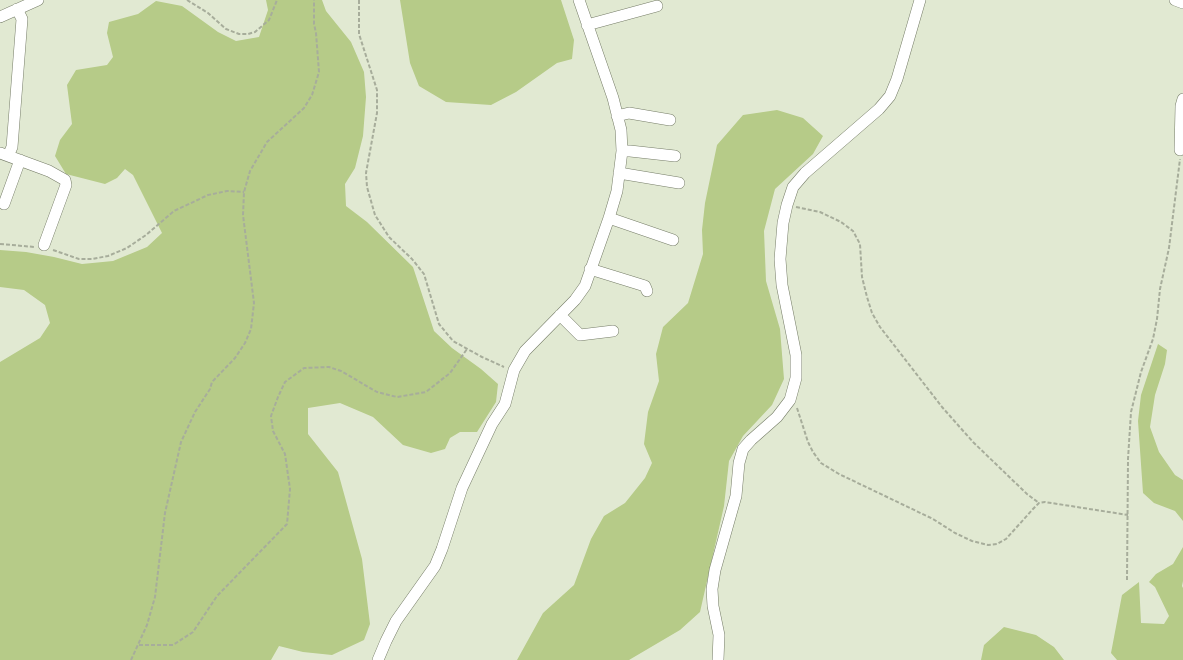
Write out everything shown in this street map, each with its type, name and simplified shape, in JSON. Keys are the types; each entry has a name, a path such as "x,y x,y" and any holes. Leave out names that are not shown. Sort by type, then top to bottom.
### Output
{"street":[{"path":"0,17 38,0"},
{"path":"378,660 396,622 435,566 462,488 492,424 505,404 514,370 525,351 575,300 585,286 609,218 617,191 622,151 621,130 613,98 579,0"},
{"path":"718,660 719,635 713,606 712,589 736,496 739,463 743,449 777,417 790,400 796,378 796,355 782,285 780,259 783,223 787,204 793,187 805,173 879,109 890,96 897,79 920,0"},
{"path":"1175,0 1183,3"},
{"path":"587,25 657,6"},
{"path":"17,9 22,19 12,147 4,154 49,171 64,180 66,185 44,247"},
{"path":"1180,150 1181,106 1183,99"},
{"path":"617,116 629,113 670,120"},
{"path":"622,151 675,156"},
{"path":"4,204 20,160"},
{"path":"619,173 678,183"},
{"path":"609,218 673,240"},
{"path":"590,269 646,286 647,291"},
{"path":"560,315 580,335 613,331"}],"path":[{"path":"187,0 208,13 226,29 239,34 255,32 269,20 277,0"},
{"path":"131,660 147,625 155,597 166,513 182,442 195,412 210,389 212,382 235,358 245,343 251,329 254,303 243,215 244,192 250,171 267,142 304,108 312,95 319,72 314,24 314,0"},
{"path":"358,0 358,34 377,90 377,113 366,173 367,187 376,215 389,237 412,259 424,274 439,324 453,341 503,367 514,370"},
{"path":"1127,580 1128,459 1131,412 1141,372 1153,339 1157,319 1160,289 1170,242 1180,150"},
{"path":"0,244 44,247 79,259 92,259 108,256 127,248 146,235 174,212 208,195 227,191 244,192"},
{"path":"787,204 820,212 841,222 853,231 860,244 862,277 867,297 872,313 880,327 942,407 973,442 1027,494 1040,503"},
{"path":"139,645 173,645 193,632 217,596 287,524 290,489 284,454 273,431 271,416 285,382 304,368 329,367 341,371 377,392 397,397 426,392 450,373 467,349"},
{"path":"790,400 795,403 808,442 821,463 839,474 933,519 955,533 972,541 988,545 997,544 1006,538 1040,503 1045,502 1128,515"}],"green space":[{"path":"266,0 322,0 326,11 351,42 364,72 366,97 363,136 355,168 345,184 346,206 367,222 413,267 434,331 452,348 481,369 498,384 496,402 477,432 460,432 450,438 445,449 431,453 403,445 373,417 340,403 308,408 308,434 338,472 362,559 370,624 364,640 332,655 303,652 279,646 271,660 0,660 0,362 40,338 50,323 45,305 24,290 0,287 0,250 26,252 82,264 113,261 147,247 162,233 133,175 125,169 117,178 105,184 66,174 55,156 60,140 72,124 67,85 76,70 107,65 113,57 107,33 109,22 138,14 156,1 182,6 218,32 236,41 259,37 268,10"},
{"path":"400,0 561,0 574,40 572,59 557,63 516,92 491,105 446,102 419,86 410,63"},
{"path":"777,110 803,118 823,136 813,154 775,189 764,231 766,281 780,329 784,379 772,405 743,436 729,461 724,506 700,612 680,630 629,660 517,660 543,613 574,585 591,539 604,516 625,503 645,478 652,463 644,444 648,412 659,381 656,354 663,327 688,303 703,254 702,230 705,203 717,145 743,115"},
{"path":"1158,344 1167,350 1165,364 1155,395 1150,427 1159,452 1175,475 1183,480 1183,521 1175,511 1154,503 1143,493 1138,421 1141,395"},
{"path":"1183,547 1183,660 1117,660 1111,653 1122,595 1139,582 1141,623 1164,624 1169,616 1155,587 1149,582 1156,574 1173,564"},
{"path":"1004,627 1036,635 1054,647 1064,660 981,660 984,645"}]}
